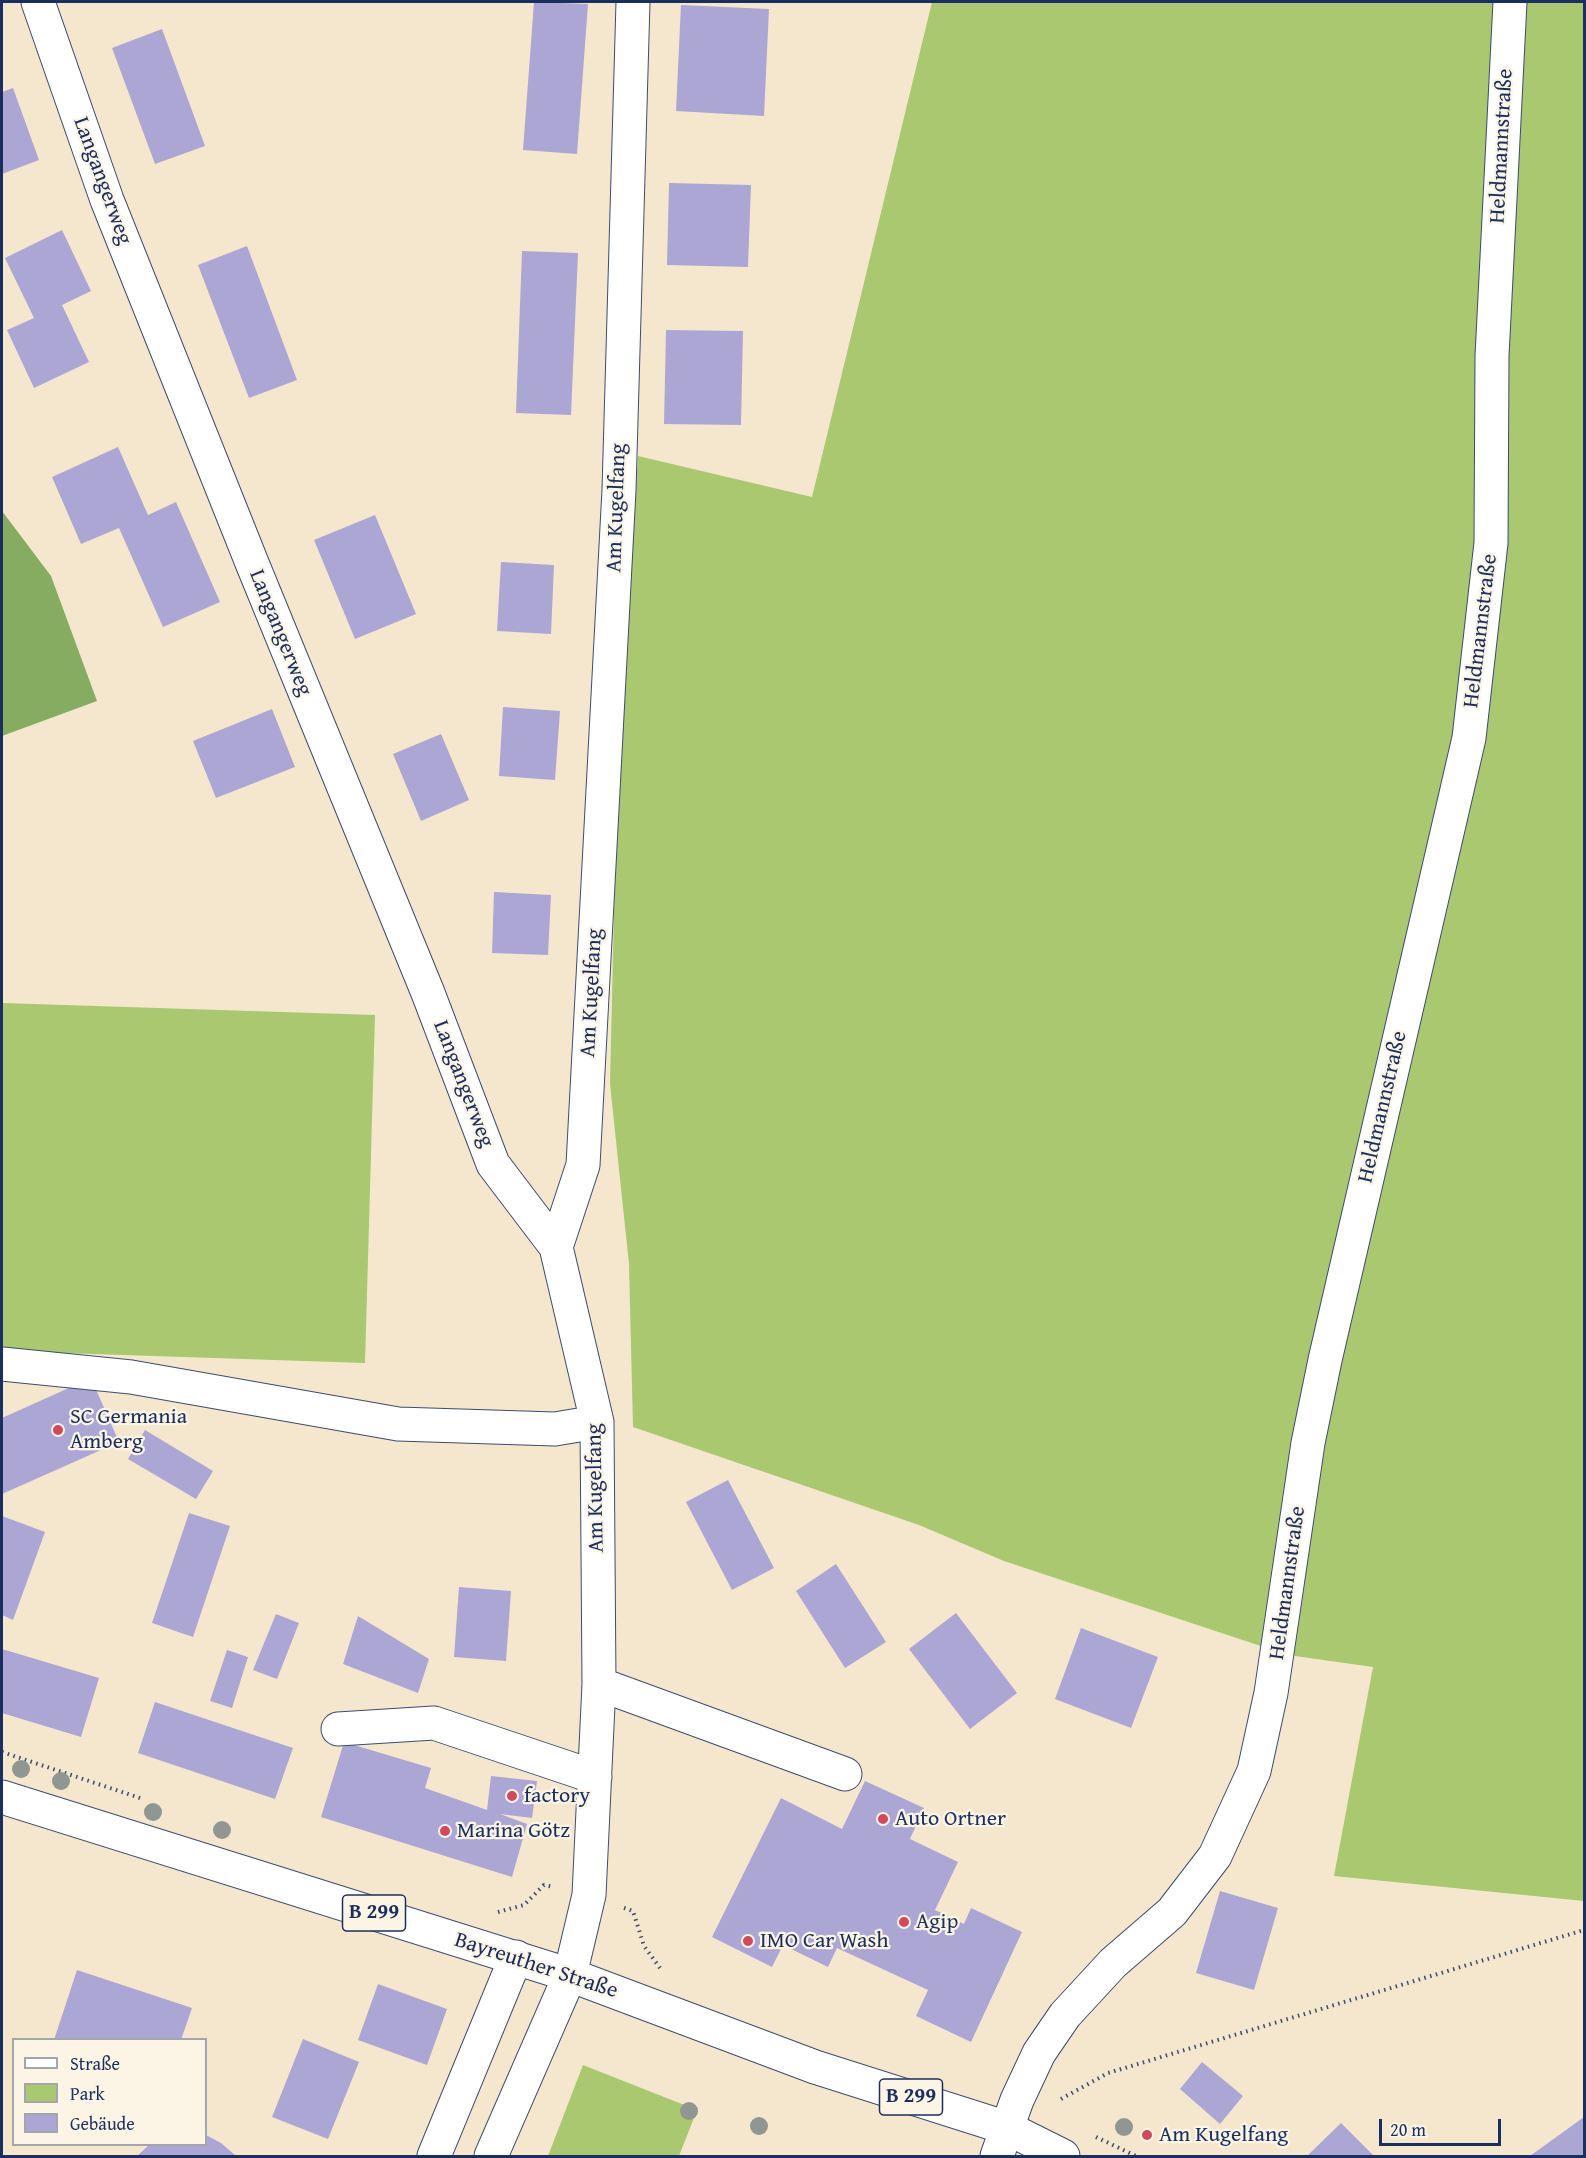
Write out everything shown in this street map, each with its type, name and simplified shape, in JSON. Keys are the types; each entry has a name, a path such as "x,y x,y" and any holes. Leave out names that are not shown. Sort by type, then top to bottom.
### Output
{"street":[{"name":"Langangerweg","path":"38,2 107,200 428,993 493,1164 556,1247"},
{"name":"Am Kugelfang","path":"492,2157 570,1975 589,1895 599,1684 597,1422 556,1247 583,1165 619,490 633,2"},
{"name":"Heldmannstraße","path":"1007,2128 1039,2053 1065,2015 1113,1963 1172,1912 1215,1856 1254,1771 1271,1693 1308,1443 1325,1360 1468,738 1491,543 1492,356 1509,2"},
{"path":"2,1364 131,1377 398,1424 555,1429 597,1422"},
{"path":"599,1684 846,1774"},
{"path":"338,1729 434,1723 596,1777"},
{"name":"Bayreuther Straße","path":"2,1797 570,1975 815,2067 1007,2128 1063,2157"},
{"path":"434,2157 516,1957"}],"path":[{"path":"2,1752 149,1801"},
{"path":"490,1914 524,1905 544,1886 589,1895 633,1911 644,1946 666,1976"},
{"path":"1007,2128 1108,2073 1584,1930"}],"green space":[{"path":"932,2 1584,2 1584,1901 1334,1876 1373,1667 1288,1655 1004,1561 919,1525 633,1427 629,1264 610,1084 616,824 638,456 812,497"},
{"path":"2,511 51,576 97,701 2,736"},
{"path":"2,1003 375,1015 365,1363 2,1351"},
{"path":"583,2065 697,2110 679,2156 548,2156"}],"building":[{"path":"534,2 588,4 577,154 523,150"},
{"path":"681,5 769,9 764,116 676,111"},
{"path":"162,29 205,146 155,164 112,48"},
{"path":"13,88 39,160 2,174 2,92"},
{"path":"669,183 751,185 748,267 667,265"},
{"path":"62,230 91,291 62,305 89,362 34,388 7,330 34,318 5,258"},
{"path":"247,246 297,380 249,398 198,265"},
{"path":"522,251 578,253 571,415 516,413"},
{"path":"666,330 743,331 741,425 664,424"},
{"path":"118,447 148,515 176,502 220,602 163,627 119,528 81,544 52,477"},
{"path":"375,515 416,614 355,639 314,540"},
{"path":"501,562 554,565 551,634 497,631"},
{"path":"503,707 560,711 555,780 499,776"},
{"path":"272,709 295,767 216,798 193,741"},
{"path":"441,734 469,800 421,821 393,754"},
{"path":"494,892 551,895 548,955 492,953"},
{"name":"SC Germania Amberg","path":"91,1378 119,1442 2,1494 2,1418"},
{"path":"145,1430 213,1471 196,1499 128,1459"},
{"path":"728,1480 774,1568 732,1590 686,1502"},
{"path":"189,1513 230,1526 193,1637 152,1623"},
{"path":"2,1516 45,1532 13,1620 2,1615"},
{"path":"836,1564 886,1642 845,1668 796,1591"},
{"path":"459,1587 511,1591 506,1661 454,1657"},
{"path":"956,1613 1017,1693 970,1729 909,1649"},
{"path":"276,1614 299,1623 277,1679 253,1670"},
{"path":"358,1616 429,1659 418,1693 343,1664"},
{"path":"1081,1628 1158,1657 1131,1728 1055,1699"},
{"path":"2,1649 99,1678 81,1737 2,1713"},
{"path":"227,1650 248,1657 232,1708 210,1701"},
{"path":"155,1702 293,1748 275,1799 138,1753"},
{"path":"344,1742 431,1768 425,1788 487,1810 491,1776 537,1781 532,1818 500,1814 527,1824 512,1877 321,1817"},
{"path":"865,1781 924,1808 910,1839 958,1862 935,1910 964,1924 971,1908 1022,1932 971,2042 916,2016 928,1990 837,1948 828,1967 783,1945 772,1967 712,1937 781,1798 842,1829"},
{"path":"1220,1891 1278,1908 1254,1990 1196,1973"},
{"path":"77,1970 192,2008 182,2038 55,2038"},
{"path":"378,1984 447,2009 427,2065 358,2040"},
{"path":"303,2039 359,2062 328,2139 272,2117"},
{"path":"1202,2062 1243,2096 1220,2124 1180,2089"},
{"path":"1584,2117 1584,2156 1530,2156"},
{"path":"1341,2123 1374,2156 1307,2156"},
{"path":"207,2136 221,2143 236,2156 137,2156 148,2146 207,2146"}],"place":[{"name":"SC Germania Amberg","path":"58,1430"},
{"name":"factory","path":"512,1796"},
{"name":"Auto Ortner","path":"883,1819"},
{"name":"Marina Götz","path":"445,1831"},
{"name":"Agip","path":"904,1922"},
{"name":"IMO Car Wash","path":"748,1941"},
{"name":"Am Kugelfang","path":"1147,2135"}]}
